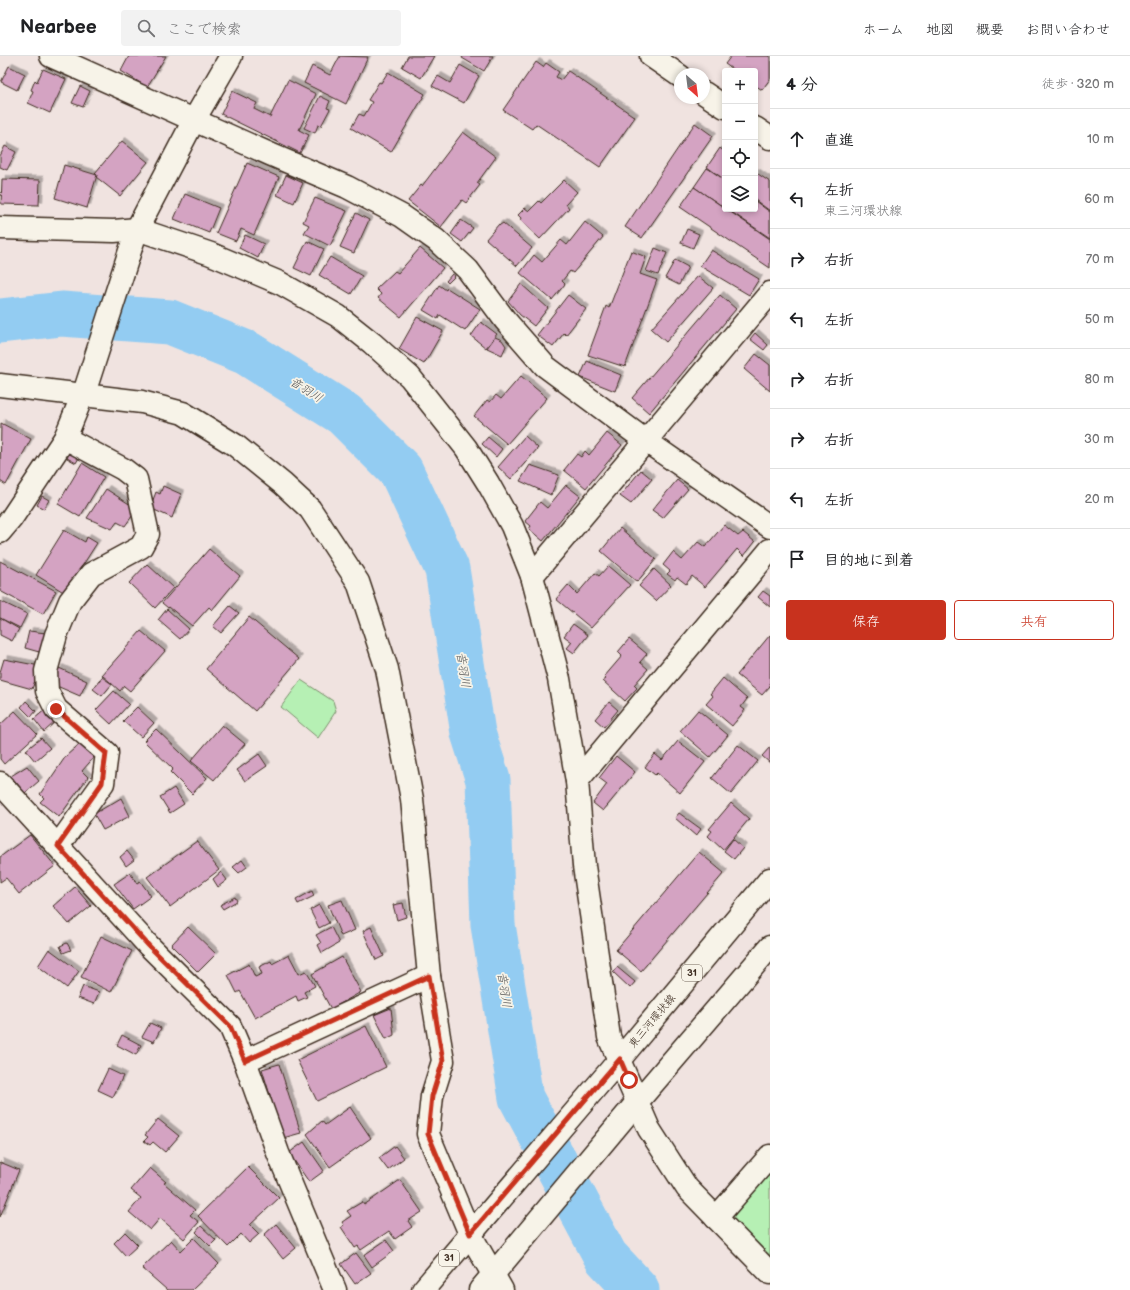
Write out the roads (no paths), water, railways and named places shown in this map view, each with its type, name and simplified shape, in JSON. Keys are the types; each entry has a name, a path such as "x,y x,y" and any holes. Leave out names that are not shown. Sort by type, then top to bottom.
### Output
{"street":[{"path":"51,56 347,187 402,216 436,240 468,270 505,320 544,366 646,441 770,527"},
{"path":"0,532 11,519 64,438 85,391 136,234 194,120 231,56"},
{"path":"651,56 674,72"},
{"path":"710,97 722,105"},
{"path":"758,130 770,138"},
{"path":"0,228 114,231 136,234 211,254 280,283 338,316 372,342 410,378 466,448 512,526 532,576 560,679 577,781 584,866 609,1037 616,1063 649,1130 683,1181 716,1218 770,1273"},
{"path":"532,576 770,293"},
{"path":"0,385 85,391 142,402 183,414 235,445 283,484 310,509 358,582 387,668 412,799 429,976 443,1061 432,1096 428,1134 473,1230 494,1280 635,1104 770,947"},
{"path":"58,846 102,783 106,753 56,709 47,691 46,671 56,636 70,601 91,574 141,547 148,534 136,479 64,438"},
{"path":"577,781 770,550"},
{"path":"0,783 149,946 230,1026 245,1061 278,1153 335,1290"},
{"name":"東三河環状線","path":"423,1290 770,879"},
{"path":"245,1061 429,976"},
{"path":"716,1218 770,1156"}],"waterway":[{"name":"音羽川","path":"0,321 62,314 170,322 247,353 344,414 401,471 447,569 473,733 488,780 493,925 521,1098 606,1257 637,1290"}]}
